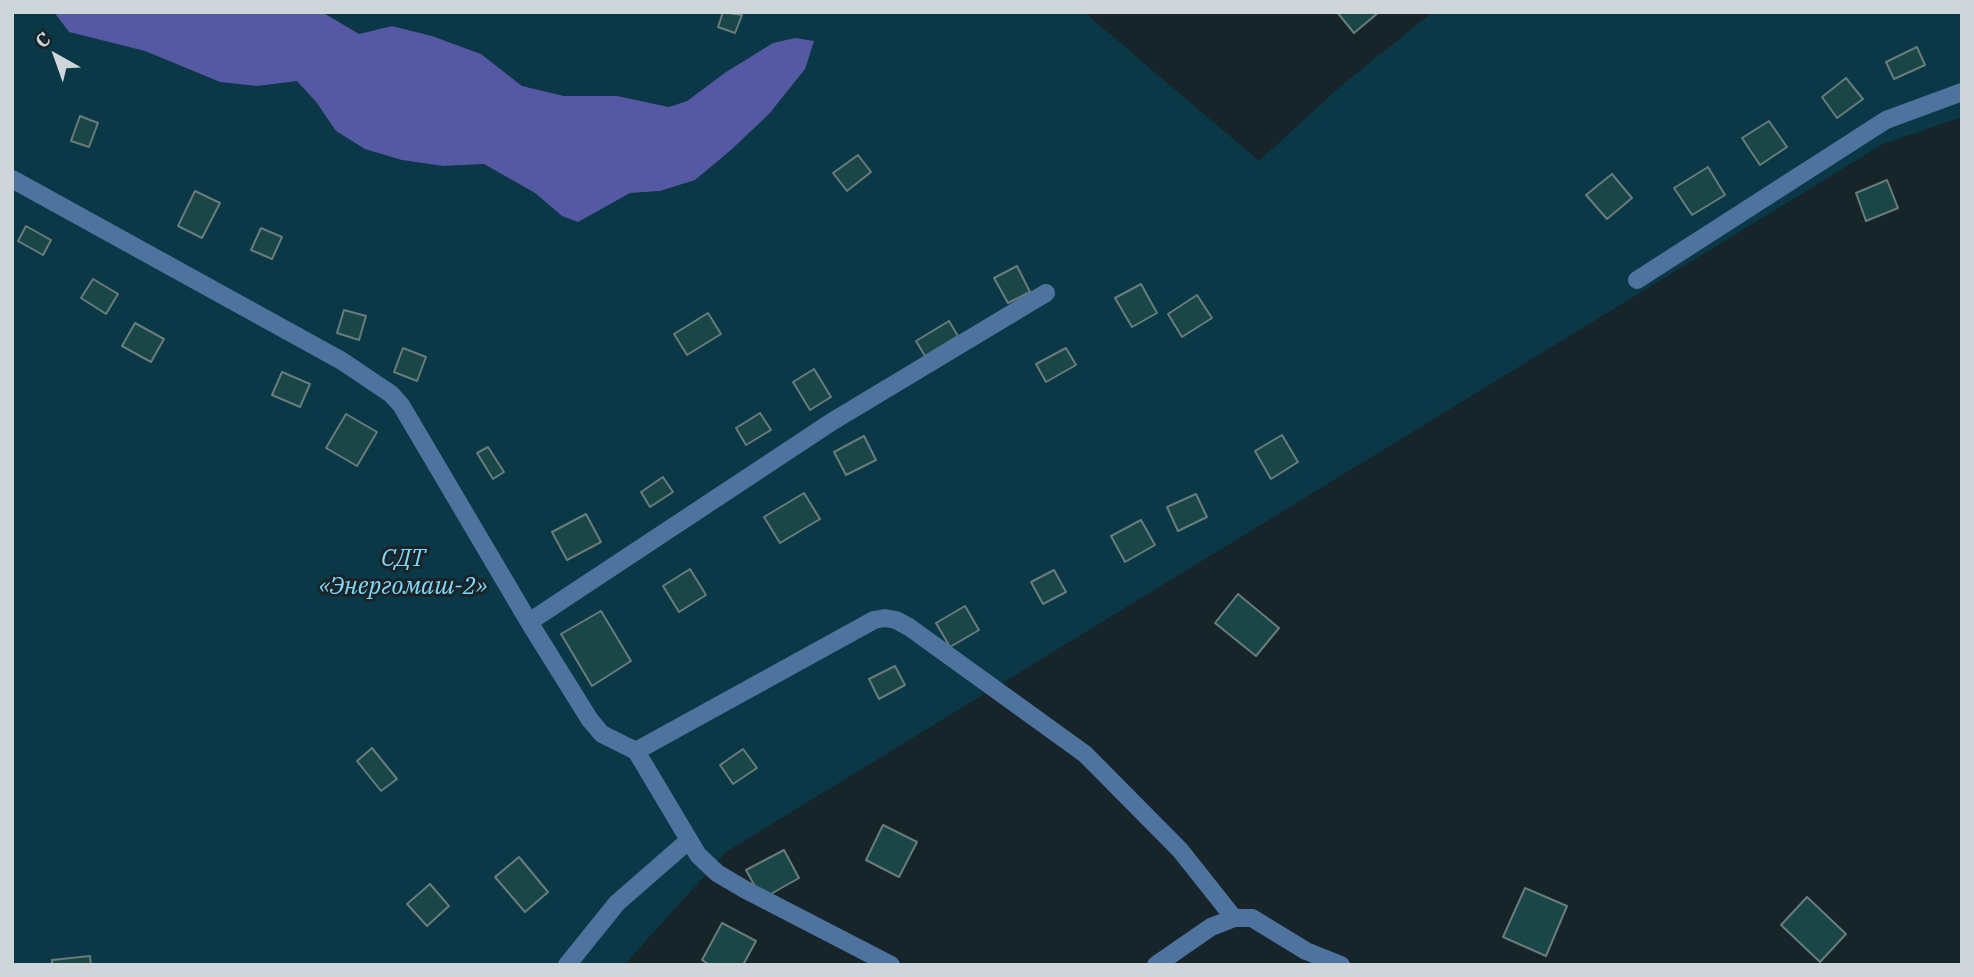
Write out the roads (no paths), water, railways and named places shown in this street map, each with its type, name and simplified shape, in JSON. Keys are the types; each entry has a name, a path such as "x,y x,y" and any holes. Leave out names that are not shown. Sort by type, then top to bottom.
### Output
{"street":[{"path":"1637,280 1886,120 1962,92"},
{"path":"12,179 352,367 391,394 401,405 590,720 602,734 636,751 698,855 717,873 744,890 891,965"},
{"path":"529,622 833,421 1046,293"},
{"path":"636,751 874,620 896,620 1085,754 1180,850 1234,918"},
{"path":"567,965 617,902 688,841"},
{"path":"1156,965 1212,927 1234,918 1252,918 1306,951 1342,965"}],"park label":[{"name":"СДТ «Энергомаш-2»","path":"403,573"}]}
